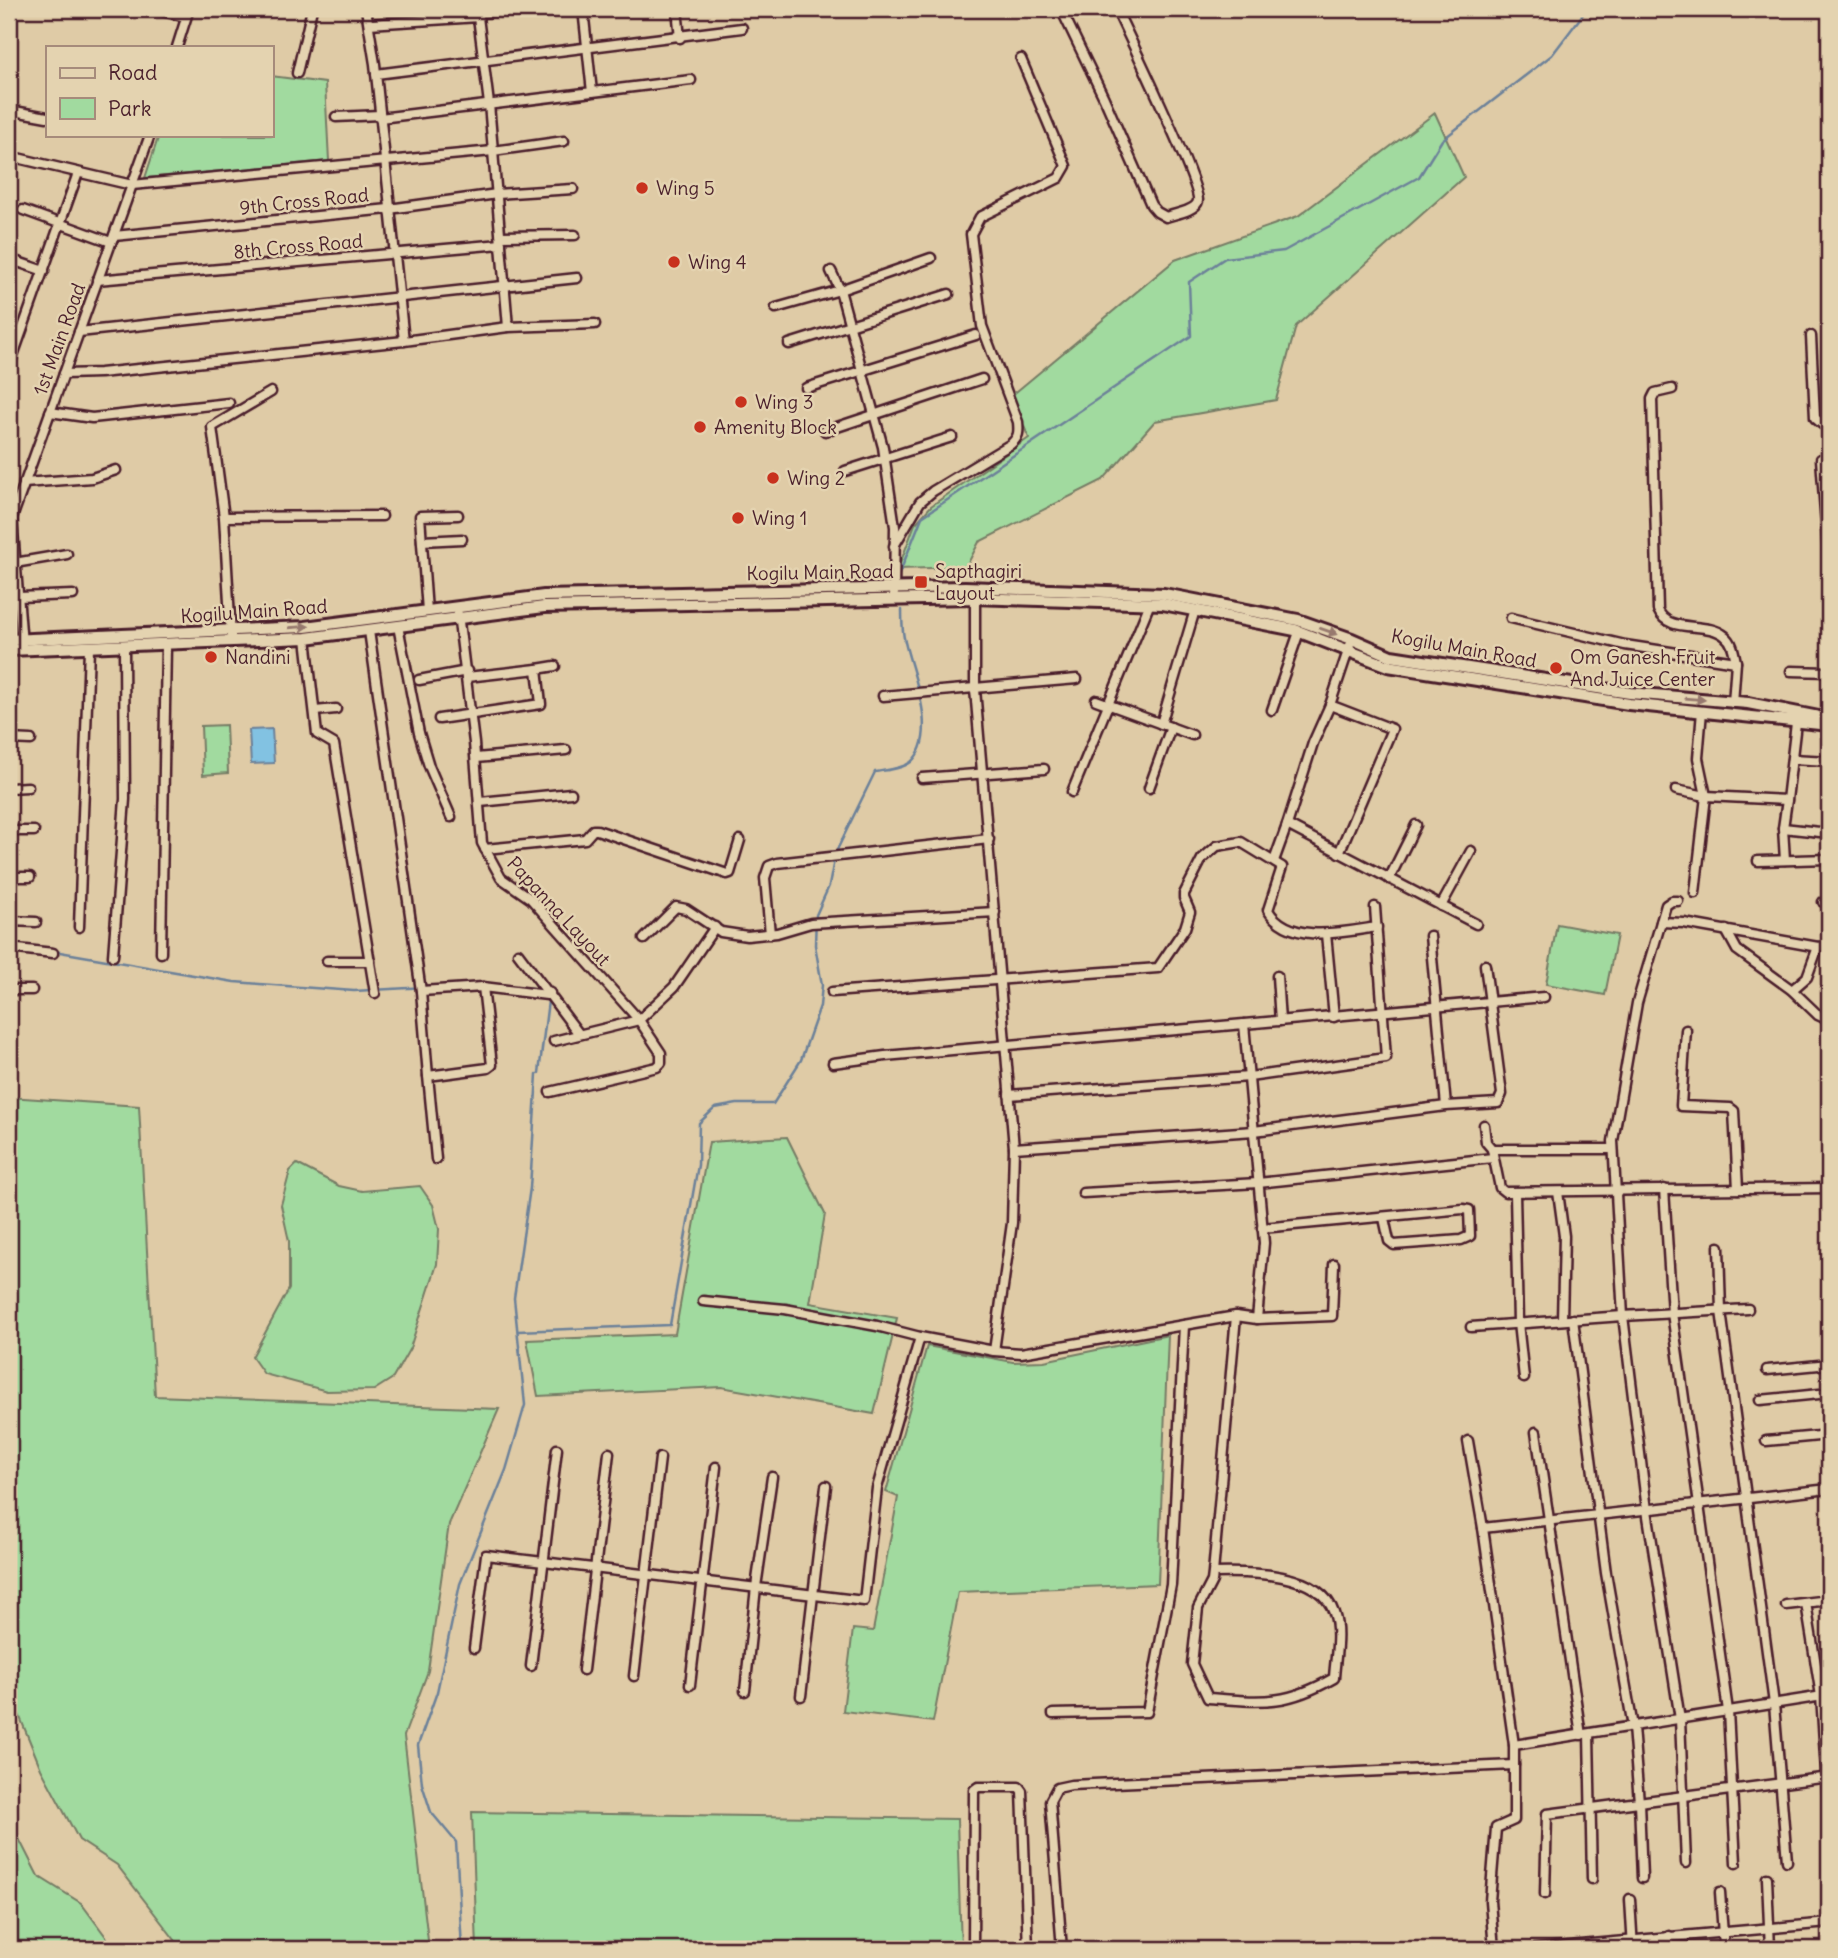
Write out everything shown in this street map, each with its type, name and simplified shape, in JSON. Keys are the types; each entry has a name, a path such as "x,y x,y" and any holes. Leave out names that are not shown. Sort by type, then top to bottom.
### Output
{"main road":[{"name":"Kogilu Main Road","path":"975,593 1150,603 1299,632 1388,666 1629,704 1829,725"},
{"name":"Kogilu Main Road","path":"9,640 22,645 89,648 166,645 427,611 544,607 631,598 1164,593 1298,620 1391,656 1630,693 1764,706 1829,719"},
{"name":"Kogilu Main Road","path":"9,650 22,645 231,637 306,638 369,631 458,612"},
{"path":"1762,718 1764,706"}],"street":[{"path":"154,9 188,13 177,46"},
{"path":"297,73 312,9"},
{"path":"366,9 376,74 404,341"},
{"path":"369,24 515,9"},
{"path":"583,9 592,92"},
{"path":"677,9 680,38"},
{"path":"1061,9 1150,205 1166,217 1195,207 1198,197 1189,169 1116,9"},
{"path":"478,13 489,104 508,327"},
{"path":"376,74 743,28"},
{"path":"894,546 920,502 933,491 1011,444 1019,433 1018,422 982,326 971,234 980,217 1059,178 1066,166 1021,59"},
{"path":"336,117 380,116 691,80"},
{"path":"9,110 46,117"},
{"name":"1st Main Road","path":"22,645 12,562 12,518 132,185 147,136"},
{"path":"9,156 132,185 493,151 564,141"},
{"path":"9,367 78,173"},
{"name":"9th Cross Road","path":"112,239 389,209 497,194 573,189"},
{"path":"23,210 112,239"},
{"name":"8th Cross Road","path":"97,280 575,235"},
{"path":"776,308 840,290 931,258"},
{"path":"12,260 44,271"},
{"path":"831,271 840,290 885,457 895,527 894,594"},
{"path":"79,332 577,278"},
{"path":"789,344 949,294"},
{"path":"64,374 100,373 404,341 508,327 595,324"},
{"path":"806,388 976,335"},
{"path":"1811,336 1815,418 1822,424 1829,423"},
{"path":"825,431 982,379"},
{"path":"1672,389 1655,393 1652,399 1658,610 1661,618 1671,623 1713,630 1725,635 1731,643 1736,662 1733,703"},
{"path":"231,637 224,517 212,427 271,391"},
{"path":"50,412 92,418 229,403"},
{"path":"845,471 952,437"},
{"path":"1821,459 1829,565"},
{"path":"24,483 92,478 116,470"},
{"path":"427,611 420,516 457,515"},
{"path":"224,517 382,516"},
{"path":"422,541 462,539"},
{"path":"12,562 67,554"},
{"path":"975,593 975,689 1014,1148 1012,1223 994,1351"},
{"path":"18,597 73,594"},
{"path":"1072,792 1150,603"},
{"path":"1160,724 1195,610"},
{"name":"Papanna Layout","path":"458,612 476,758 482,843 501,878 531,899 639,1020 661,1053 661,1063 657,1067 550,1092"},
{"path":"1511,618 1625,645 1736,662"},
{"path":"398,626 419,733 429,766 451,817"},
{"path":"369,631 420,987 436,1159"},
{"path":"1272,710 1299,632"},
{"path":"306,638 317,734 334,744 375,993"},
{"path":"1274,861 1313,743 1330,705 1352,639"},
{"path":"161,953 166,645"},
{"path":"113,956 125,799 124,647"},
{"path":"79,927 89,648"},
{"path":"419,680 555,666"},
{"path":"439,719 541,704 537,669"},
{"path":"1791,671 1829,672"},
{"path":"883,696 1077,679"},
{"path":"1096,700 1192,735"},
{"path":"1330,705 1392,729 1339,853"},
{"path":"315,711 336,709"},
{"path":"1695,893 1706,796 1698,758 1702,711"},
{"path":"1785,860 1783,828 1796,723"},
{"path":"1149,788 1171,727"},
{"path":"9,739 31,740"},
{"path":"476,758 566,750"},
{"path":"1793,759 1829,761"},
{"path":"922,778 1044,769"},
{"path":"9,788 28,787"},
{"path":"1676,790 1706,796 1787,800"},
{"path":"480,802 571,793"},
{"path":"1287,825 1476,924"},
{"path":"1389,879 1416,825"},
{"path":"1783,828 1829,833"},
{"path":"485,849 585,839 593,830 597,830 727,874 730,873 740,840"},
{"path":"9,831 34,831"},
{"path":"770,934 765,878 769,866 830,856 989,839"},
{"path":"832,992 1158,968 1185,928 1190,912 1184,894 1202,859 1217,846 1241,842 1280,864 1282,870 1269,904 1269,914 1300,933 1326,934 1377,928"},
{"path":"1441,906 1471,851"},
{"path":"1758,861 1829,859"},
{"path":"9,877 30,877"},
{"path":"1678,901 1666,905 1637,1003 1613,1149 1623,1316 1647,1510 1681,1719 1686,1863"},
{"path":"644,939 676,906 687,909 721,932 747,936 770,934 816,923 995,912"},
{"path":"1009,1095 1249,1077 1382,1060 1387,1055 1375,907"},
{"path":"9,921 36,922"},
{"path":"1661,922 1684,923 1818,947 1829,946"},
{"path":"554,1041 639,1020 674,987 715,927"},
{"path":"1727,930 1737,950 1792,990 1818,1016 1829,1020"},
{"path":"1326,934 1334,1017"},
{"path":"1430,936 1446,1106"},
{"path":"1792,990 1807,977 1818,947"},
{"path":"9,948 53,953"},
{"path":"518,953 579,1034"},
{"path":"327,961 370,961"},
{"path":"1014,1148 1254,1131 1446,1106 1497,1103 1502,1094 1485,965"},
{"path":"1276,976 1280,1021"},
{"path":"420,987 483,987 548,994"},
{"path":"428,1076 488,1068 492,1065 483,987"},
{"path":"9,990 32,989"},
{"path":"833,1063 1544,997"},
{"path":"1244,1024 1264,1243 1258,1319"},
{"path":"1686,1030 1681,1106 1730,1108 1734,1111 1738,1189"},
{"path":"1484,1125 1486,1142 1492,1153 1502,1192 1515,1194 1664,1189 1829,1188"},
{"path":"1083,1193 1258,1183 1492,1153 1613,1149"},
{"path":"1664,1189 1672,1313 1728,1711 1736,1863"},
{"path":"1558,1192 1564,1237 1562,1320"},
{"path":"1515,1194 1518,1323 1524,1378"},
{"path":"1262,1228 1463,1209 1469,1210 1470,1236 1461,1240 1394,1245 1389,1241 1384,1217"},
{"path":"1719,1247 1721,1311 1773,1704 1787,1861"},
{"path":"703,1301 785,1308 920,1337 994,1351 1021,1353 1236,1316 1258,1319 1332,1316 1334,1264"},
{"path":"1471,1327 1748,1309"},
{"path":"1213,1573 1252,1572 1299,1581 1320,1592 1334,1612 1334,1678 1307,1693 1267,1702 1208,1699 1192,1664 1198,1608 1212,1581 1236,1316"},
{"path":"1573,1319 1606,1573 1633,1727 1642,1878"},
{"path":"1053,1714 1147,1712 1171,1585 1184,1325"},
{"path":"474,1648 486,1555 863,1601 877,1488 920,1337"},
{"path":"1767,1370 1829,1364"},
{"path":"1760,1400 1829,1393"},
{"path":"1536,1433 1585,1734 1591,1808 1592,1879"},
{"path":"1766,1441 1829,1435"},
{"path":"1468,1441 1514,1745 1514,1820 1496,1828 1490,1901 1494,1949"},
{"path":"531,1666 557,1449"},
{"path":"583,1670 609,1453"},
{"path":"634,1676 660,1458"},
{"path":"690,1685 716,1467"},
{"path":"745,1691 756,1587 772,1477"},
{"path":"801,1696 826,1486"},
{"path":"1483,1528 1829,1489"},
{"path":"1786,1605 1829,1600"},
{"path":"1805,1603 1825,1696 1829,1817"},
{"path":"1514,1745 1825,1696"},
{"path":"1062,1949 1051,1801 1057,1788 1514,1765"},
{"path":"1545,1894 1547,1814 1828,1777"},
{"path":"973,1949 974,1790 978,1787 1019,1787 1022,1791 1028,1949"},
{"path":"1767,1878 1770,1949"},
{"path":"1720,1892 1724,1949"},
{"path":"1630,1899 1633,1949"},
{"path":"1535,1949 1829,1923"},
{"path":"1669,1936 1670,1949"}],"green space":[{"path":"273,76 325,83 329,161 145,178 159,136 273,136"},
{"path":"1435,113 1464,177 1296,326 1276,400 1155,421 1103,480 979,542 966,567 898,569 915,524 931,506 1029,438 1011,396 1175,260 1298,216"},
{"path":"226,725 228,773 203,775 201,726"},
{"path":"1557,924 1617,935 1605,995 1546,984"},
{"path":"9,1097 139,1106 155,1396 499,1409 449,1524 428,1671 404,1736 429,1949 182,1949 117,1865 79,1840 41,1769 9,1690"},
{"path":"787,1137 825,1214 810,1303 897,1318 874,1414 721,1387 538,1396 527,1340 675,1334 709,1142"},
{"path":"297,1164 339,1186 362,1191 420,1186 433,1205 439,1229 437,1264 410,1348 393,1378 374,1390 327,1391 264,1374 252,1357 289,1289 289,1241 281,1205 290,1171"},
{"path":"1168,1335 1158,1584 958,1592 933,1722 843,1711 853,1629 873,1631 898,1497 886,1492 927,1346 1013,1362 1044,1361"},
{"path":"472,1812 957,1819 961,1949 477,1949"},
{"path":"9,1819 38,1876 81,1903 115,1949 9,1949"}],"water":[{"path":"272,729 274,763 251,764 249,730"}],"waterway":[{"path":"898,577 922,517 1191,336 1189,282 1225,258 1284,251 1419,177 1442,140 1552,55 1587,9"},
{"path":"835,854 875,772 899,768 911,762 919,750 923,736 922,704 904,638 902,610"},
{"path":"518,1331 670,1325 698,1165 699,1123 715,1108 737,1104 773,1104 801,1060 820,1006 822,985 815,945 816,915 829,886 834,860"},
{"path":"54,951 234,982 354,991 481,984"},
{"path":"498,985 536,990"},
{"path":"539,1073 548,1001 544,997"},
{"path":"462,1949 456,1842 431,1812 422,1784 418,1745 437,1692 460,1584 506,1470 525,1405 514,1298 530,1188 537,1074"}],"place":[{"name":"Wing 5","path":"642,188"},
{"name":"Wing 4","path":"674,262"},
{"name":"Wing 3","path":"741,402"},
{"name":"Amenity Block","path":"700,427"},
{"name":"Wing 2","path":"773,478"},
{"name":"Wing 1","path":"738,518"},
{"name":"Sapthagiri Layout","path":"921,582"},
{"name":"Nandini","path":"211,657"},
{"name":"Om Ganesh Fruit And Juice Center","path":"1556,668"}]}
